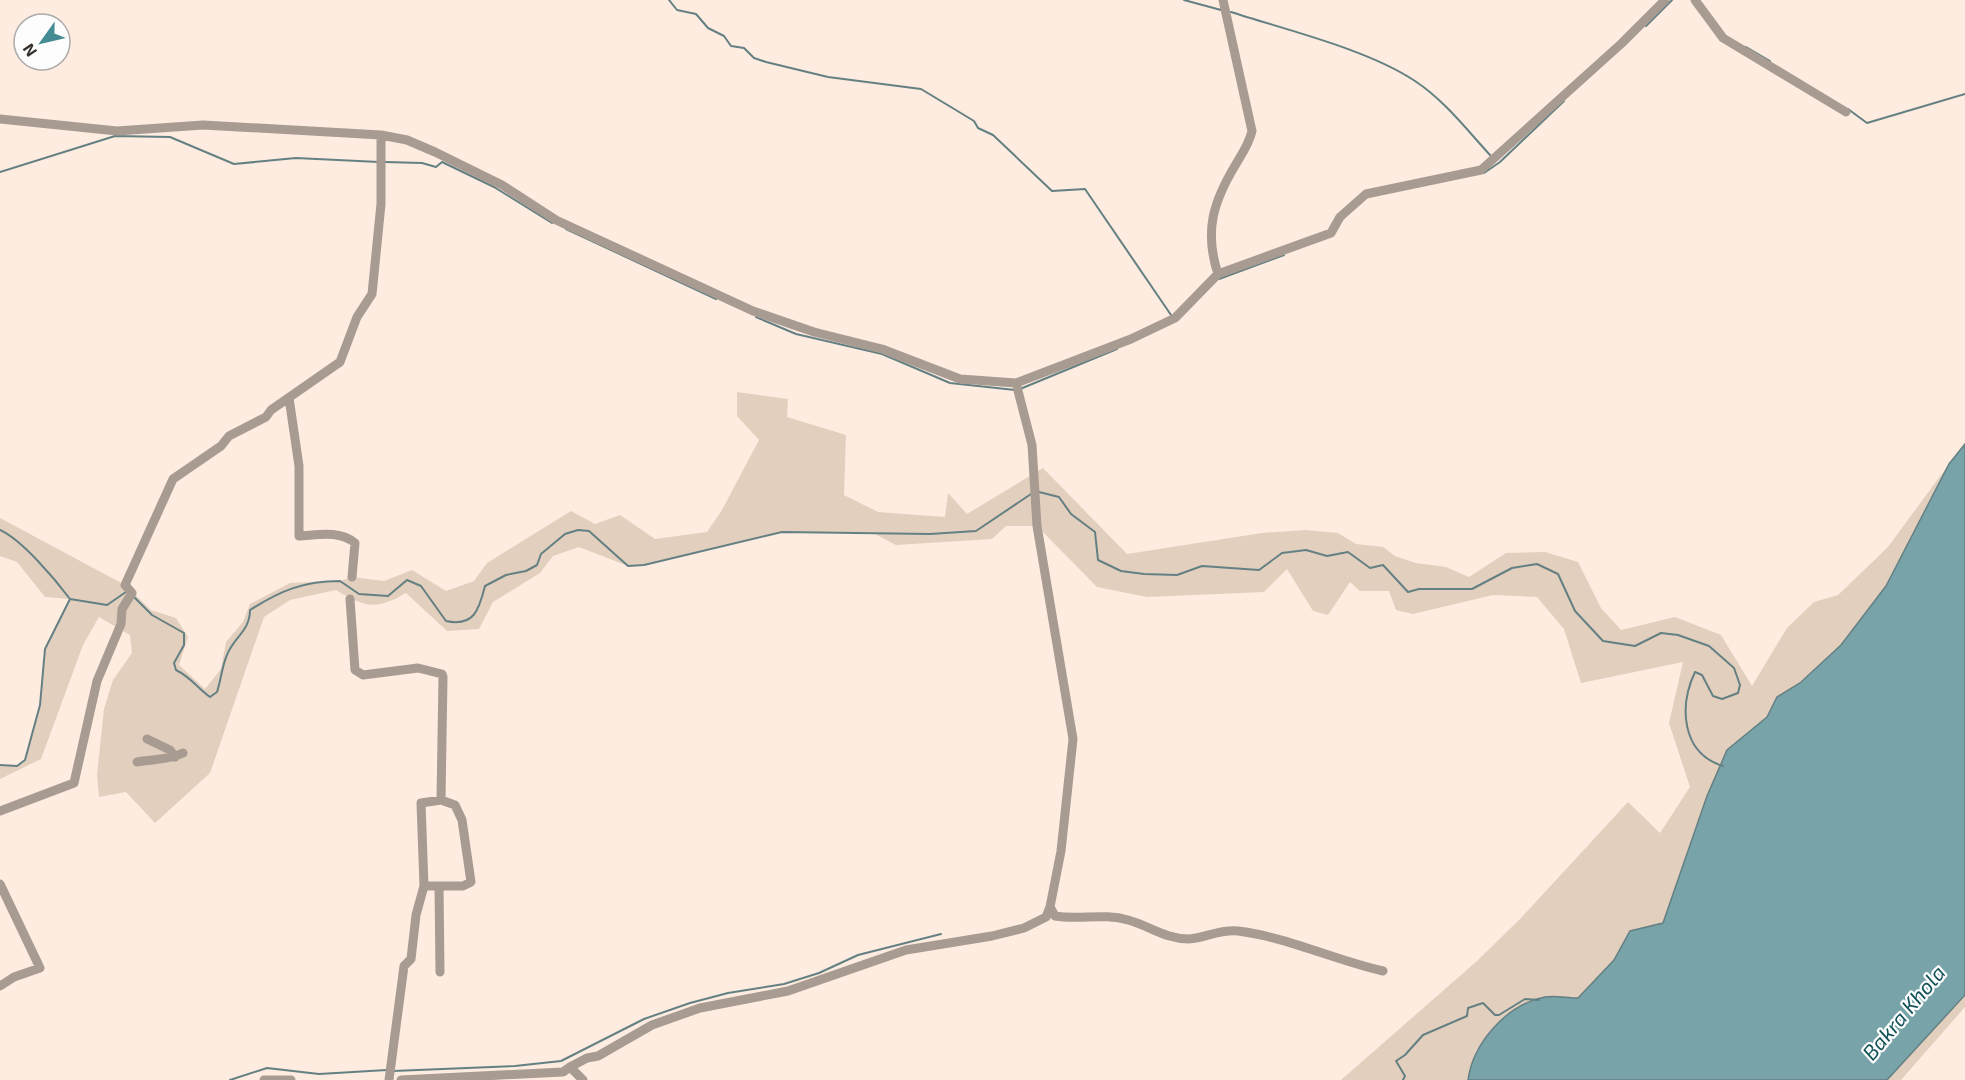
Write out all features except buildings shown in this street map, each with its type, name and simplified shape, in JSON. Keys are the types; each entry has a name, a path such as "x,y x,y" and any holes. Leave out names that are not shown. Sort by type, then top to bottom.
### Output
{"street":[{"path":"1218,274 1209,238 1215,212 1222,189 1248,147 1252,131 1223,0"},
{"path":"0,119 117,131 203,125 381,135 407,140 502,185 556,220 753,311 814,333 882,349 960,380 1016,383 1131,339 1175,318 1218,274 1331,232 1340,217 1365,194 1481,170 1622,43 1665,0"},
{"path":"1695,0 1723,38 1846,112"},
{"path":"0,811 74,783 97,681 121,624 122,609 132,593 125,585 173,479 221,446 229,436 266,417 271,410 340,362 357,317 372,294 381,204 381,135"},
{"path":"401,1080 563,1072 674,1016 732,1000 788,991 906,951 1024,928 1046,917 1061,851 1073,739 1037,526 1032,446 1016,383"},
{"path":"289,398 299,466 298,536 339,534 355,543 352,577"},
{"path":"350,599 355,670 363,675 418,668 441,674 443,677 441,800"},
{"path":"136,762 179,755 147,739"},
{"path":"389,1080 404,966 411,959 416,915 424,886 421,803 441,800 455,805 462,820 471,882 463,886 424,886"},
{"path":"0,884 40,968 14,977 0,986"},
{"path":"439,886 440,972"},
{"path":"1050,907 1055,916 1095,916 1128,920 1166,937 1191,939 1221,930 1237,931 1383,971"},
{"path":"570,1067 583,1080"},
{"path":"264,1080 291,1080"}],"shaded area":[{"path":"737,392 788,399 787,417 846,435 844,495 878,512 945,517 948,493 967,514 1043,468 1127,554 1262,533 1305,530 1338,533 1356,544 1383,547 1395,556 1416,563 1446,567 1469,577 1506,553 1545,552 1578,562 1601,608 1621,630 1675,617 1721,635 1752,686 1787,628 1814,602 1838,595 1888,547 1949,464 1886,586 1841,645 1800,683 1777,697 1767,717 1727,750 1663,923 1630,931 1614,960 1578,998 1547,996 1476,1050 1468,1080 1341,1080 1477,961 1521,918 1628,802 1660,833 1690,787 1669,723 1683,662 1581,683 1564,629 1537,597 1493,595 1413,614 1396,610 1389,591 1360,591 1350,582 1328,615 1313,611 1287,569 1264,592 1147,597 1097,587 1037,526 1006,526 992,539 896,545 873,533 782,532 644,565 628,566 579,547 553,556 540,573 493,602 479,629 447,631 406,593 387,602 371,605 336,590 290,600 264,617 210,773 155,823 126,792 99,797 97,774 104,709 113,680 132,653 130,635 99,617 83,645 41,759 0,779 0,765 17,766 25,760 40,705 45,649 70,599 45,597 17,562 0,556 0,518 125,585 151,610 176,618 188,637 179,665 205,689 221,669 226,642 243,622 250,604 290,583 340,581 352,577 384,581 412,570 446,591 474,581 487,563 571,511 595,524 620,515 655,539 707,532 722,510 759,440 737,416"},
{"path":"1965,995 1965,1007 1901,1080 1887,1080"}],"water":[{"name":"Bakra Khola","path":"1965,444 1965,995 1887,1080 1468,1080 1477,1052 1494,1027 1505,1017 1531,1001 1545,997 1578,998 1614,960 1630,931 1663,923 1707,796 1727,750 1767,717 1777,697 1800,683 1841,645 1886,586 1949,464"}],"waterway":[{"path":"669,0 677,10 696,14 708,28 724,36 731,46 744,48 754,58 828,77 921,89 974,121 978,128 993,135 1052,191 1085,189 1171,315"},
{"path":"1184,0 1221,10"},
{"path":"1646,26 1672,0"},
{"path":"1231,12 1326,41 1396,70 1436,97 1490,155"},
{"path":"1746,47 1770,61"},
{"path":"1848,109 1867,123 1965,94"},
{"path":"1484,173 1500,162 1564,101"},
{"path":"0,172 115,136 170,137 234,164 296,158 379,162"},
{"path":"385,162 422,163 436,167 442,162 494,187 552,223"},
{"path":"566,229 716,299"},
{"path":"1219,279 1284,255"},
{"path":"756,317 796,334 882,354 950,383 1015,390"},
{"path":"1020,389 1117,349"},
{"path":"1039,492 1059,497 1071,514 1095,532 1098,560 1121,571 1177,575 1202,566 1259,570 1282,553 1306,550 1327,556 1348,552 1370,568 1383,565 1408,592 1419,589 1472,589 1512,568 1537,564 1558,574 1575,611 1603,641 1635,646 1661,633 1678,635 1709,646 1734,668 1740,685 1738,693 1722,699 1713,696 1702,675 1695,672 1687,699 1687,727 1691,740 1709,760 1723,766"},
{"path":"133,596 152,615 184,633 184,645 174,663 176,670 210,697 217,692 227,655 245,629 250,610 282,592 303,585 340,581 359,594 388,596 407,580 421,586 446,621 455,622 469,619 474,615 485,586 506,575 526,571 537,565 541,554 565,534 578,530 589,531 628,566 644,565 782,532 930,534 976,531 1031,494"},
{"path":"0,530 28,551 70,599 107,605 126,592"},
{"path":"0,765 17,766 25,760 40,705 45,649 70,599"},
{"path":"393,1071 515,1066 561,1061 644,1019 690,1003 728,993 784,984 819,973 858,955 941,934"},
{"path":"1403,1080 1405,1076 1396,1061 1405,1055 1423,1035 1467,1016 1468,1008 1483,1003 1495,1015 1499,1015 1525,999 1539,1000"},
{"path":"230,1080 267,1068 319,1074 387,1070"}]}
